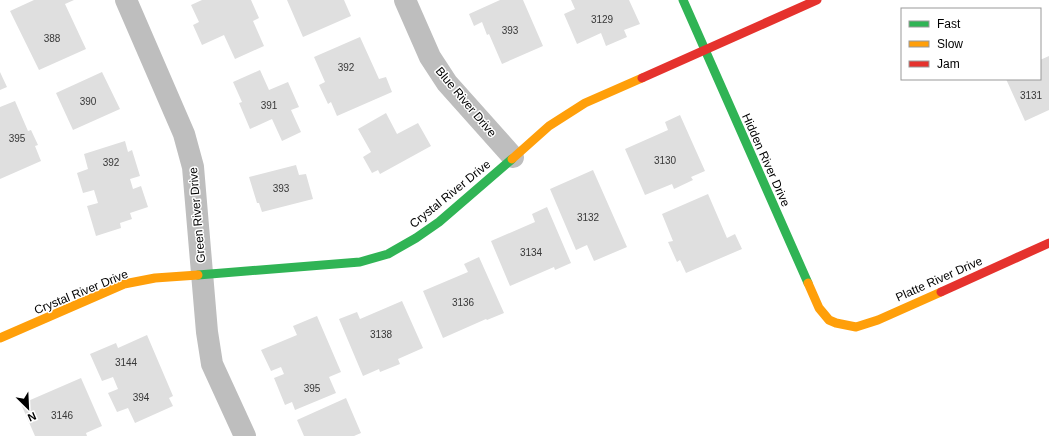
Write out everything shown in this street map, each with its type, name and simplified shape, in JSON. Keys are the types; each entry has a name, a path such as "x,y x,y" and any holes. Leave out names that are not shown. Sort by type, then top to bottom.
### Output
{"street":[{"name":"Green River Drive","path":"126,0 184,134 192,160 207,332 212,364 245,436"},
{"name":"Blue River Drive","path":"405,0 430,57 447,83 513,157"},
{"name":"Hidden River Drive","path":"683,0 819,308 829,320 836,323"},
{"name":"Crystal River Drive","path":"0,338 124,284 155,278 360,262 388,254 416,238 439,222 549,126 585,103 817,0"},
{"name":"Platte River Drive","path":"836,323 856,327 878,320 1049,242"}],"building":[{"path":"34,0 74,0 65,4 86,49 39,70 10,11"},
{"path":"202,0 251,0 259,18 253,21 264,46 235,59 224,35 202,45 193,25 199,22 191,5"},
{"path":"287,0 344,0 351,16 303,37"},
{"path":"500,0 523,0 543,46 502,64 482,22 474,26 469,14"},
{"path":"571,0 629,0 640,24 624,30 627,37 606,46 601,33 577,44 564,14 575,9"},
{"path":"360,37 379,79 386,77 392,92 337,116 331,102 328,104 319,85 325,82 314,57"},
{"path":"1049,56 1049,110 1025,121 1006,80 1041,80 1041,60"},
{"path":"260,70 269,90 288,82 299,107 291,110 301,132 282,141 272,119 250,129 239,103 242,102 233,82"},
{"path":"0,72 7,87 0,90"},
{"path":"102,72 120,109 73,130 56,93"},
{"path":"15,101 28,131 31,130 38,145 35,146 41,161 0,179 0,107"},
{"path":"386,113 397,134 418,123 431,146 380,174 378,170 372,173 363,157 371,152 358,129"},
{"path":"680,115 705,171 691,177 693,180 674,189 672,184 645,195 625,149 668,130 665,122"},
{"path":"125,141 128,152 132,150 140,176 130,179 133,189 141,186 148,207 130,213 132,219 120,223 121,228 96,236 87,206 98,203 94,190 83,193 77,173 88,169 84,154"},
{"path":"296,165 299,175 306,174 313,199 262,212 259,203 257,203 249,177"},
{"path":"593,170 627,247 594,261 587,245 576,250 550,189"},
{"path":"708,194 727,238 735,234 742,249 686,273 680,260 677,262 668,242 673,241 662,214"},
{"path":"547,207 571,263 555,270 554,267 510,286 491,241 535,222 532,214"},
{"path":"479,257 504,313 487,320 486,319 443,338 423,291 468,272 464,264"},
{"path":"402,301 423,348 398,359 400,364 380,372 379,369 363,376 339,319 357,312 360,319"},
{"path":"317,316 341,372 329,377 336,393 295,410 292,402 285,405 274,378 284,374 281,367 271,371 261,350 297,335 293,326"},
{"path":"147,335 173,396 169,398 173,406 135,423 128,408 117,412 108,393 118,389 113,377 102,381 90,354 116,343 118,348"},
{"path":"81,378 102,426 86,433 87,436 35,436 21,404"},
{"path":"346,398 361,433 354,436 304,436 297,420"}],"traffic: fast":[{"path":"683,0 808,283"},
{"path":"198,275 360,262 388,254 416,238 439,222 512,159"}],"traffic: slow":[{"path":"512,159 549,126 585,103 642,78"},
{"path":"0,338 124,284 155,278 198,275"},
{"path":"808,283 819,308 829,320 856,327 878,320 941,292"}],"traffic: jam":[{"path":"642,78 817,0"},
{"path":"941,292 1049,243"}]}
